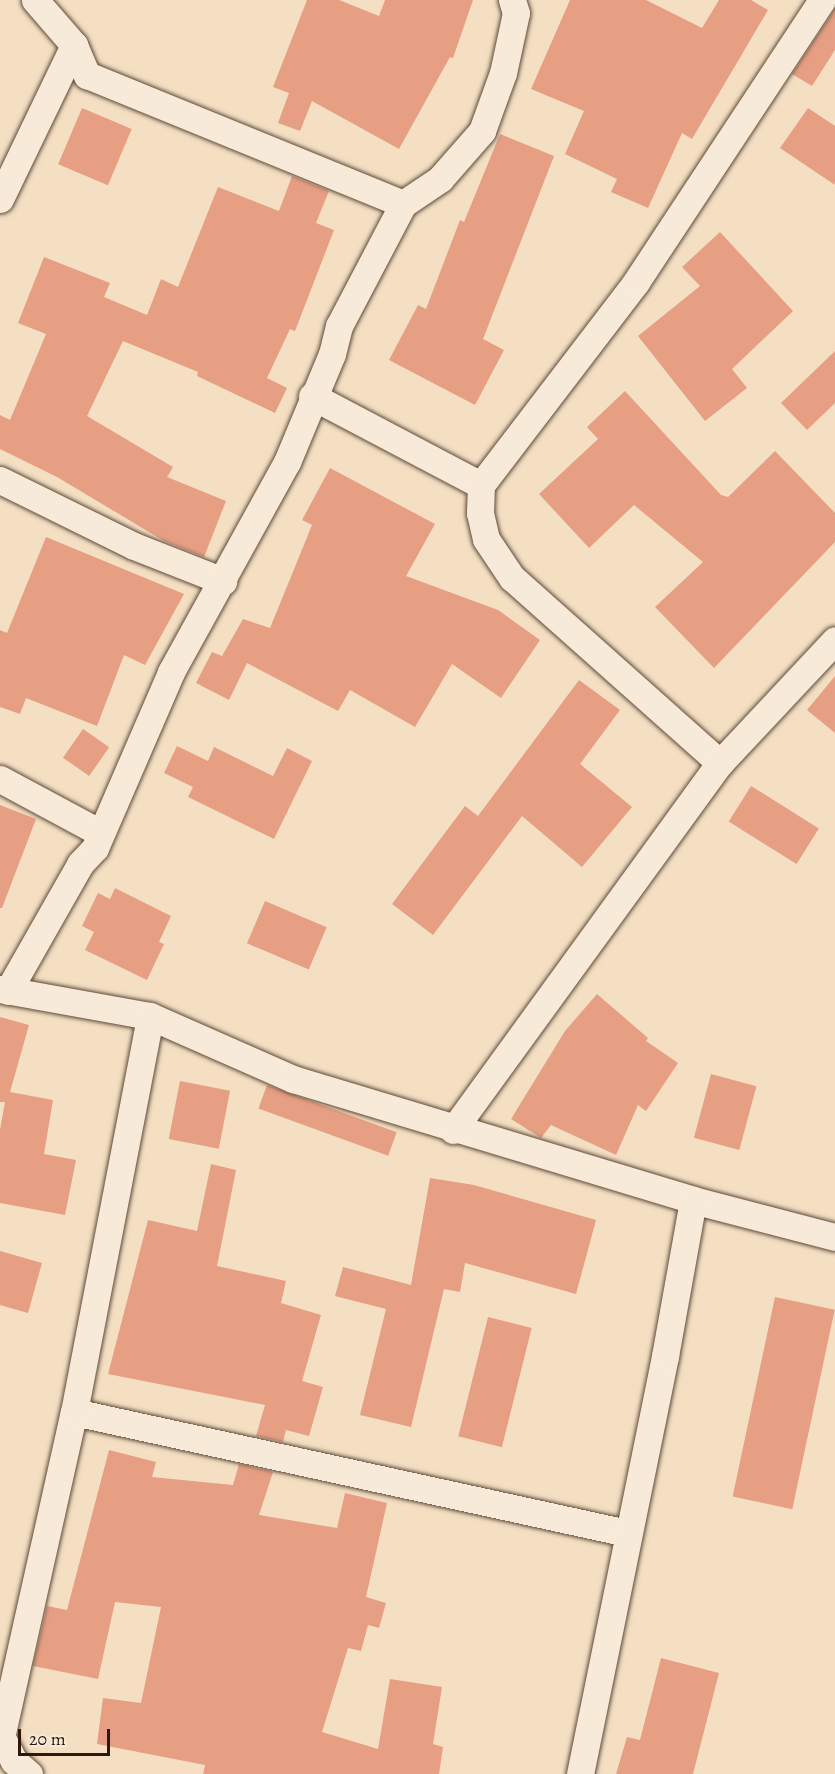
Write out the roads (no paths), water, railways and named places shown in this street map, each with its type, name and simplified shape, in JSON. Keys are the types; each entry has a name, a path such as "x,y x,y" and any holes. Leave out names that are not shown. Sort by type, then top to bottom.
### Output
{"street":[{"path":"35,0 74,45 87,75 403,204"},
{"path":"512,0 516,13 503,73 482,130 441,179 403,204 339,326 332,354 312,396 287,462 171,672 99,832 95,848 80,864 4,990 150,1016 293,1079 453,1130 693,1200 835,1237"},
{"path":"720,762 512,578 486,539 480,513 481,485 636,282 822,0"},
{"path":"0,199 74,45"},
{"path":"312,396 481,485"},
{"path":"0,480 134,546 223,581"},
{"path":"453,1130 720,762 835,640"},
{"path":"0,779 99,832"},
{"path":"0,1742 74,1412 150,1016"},
{"path":"580,1774 627,1533 665,1356 693,1200"},
{"path":"74,1412 627,1533"},
{"path":"0,1735 14,1761 29,1774"}]}
